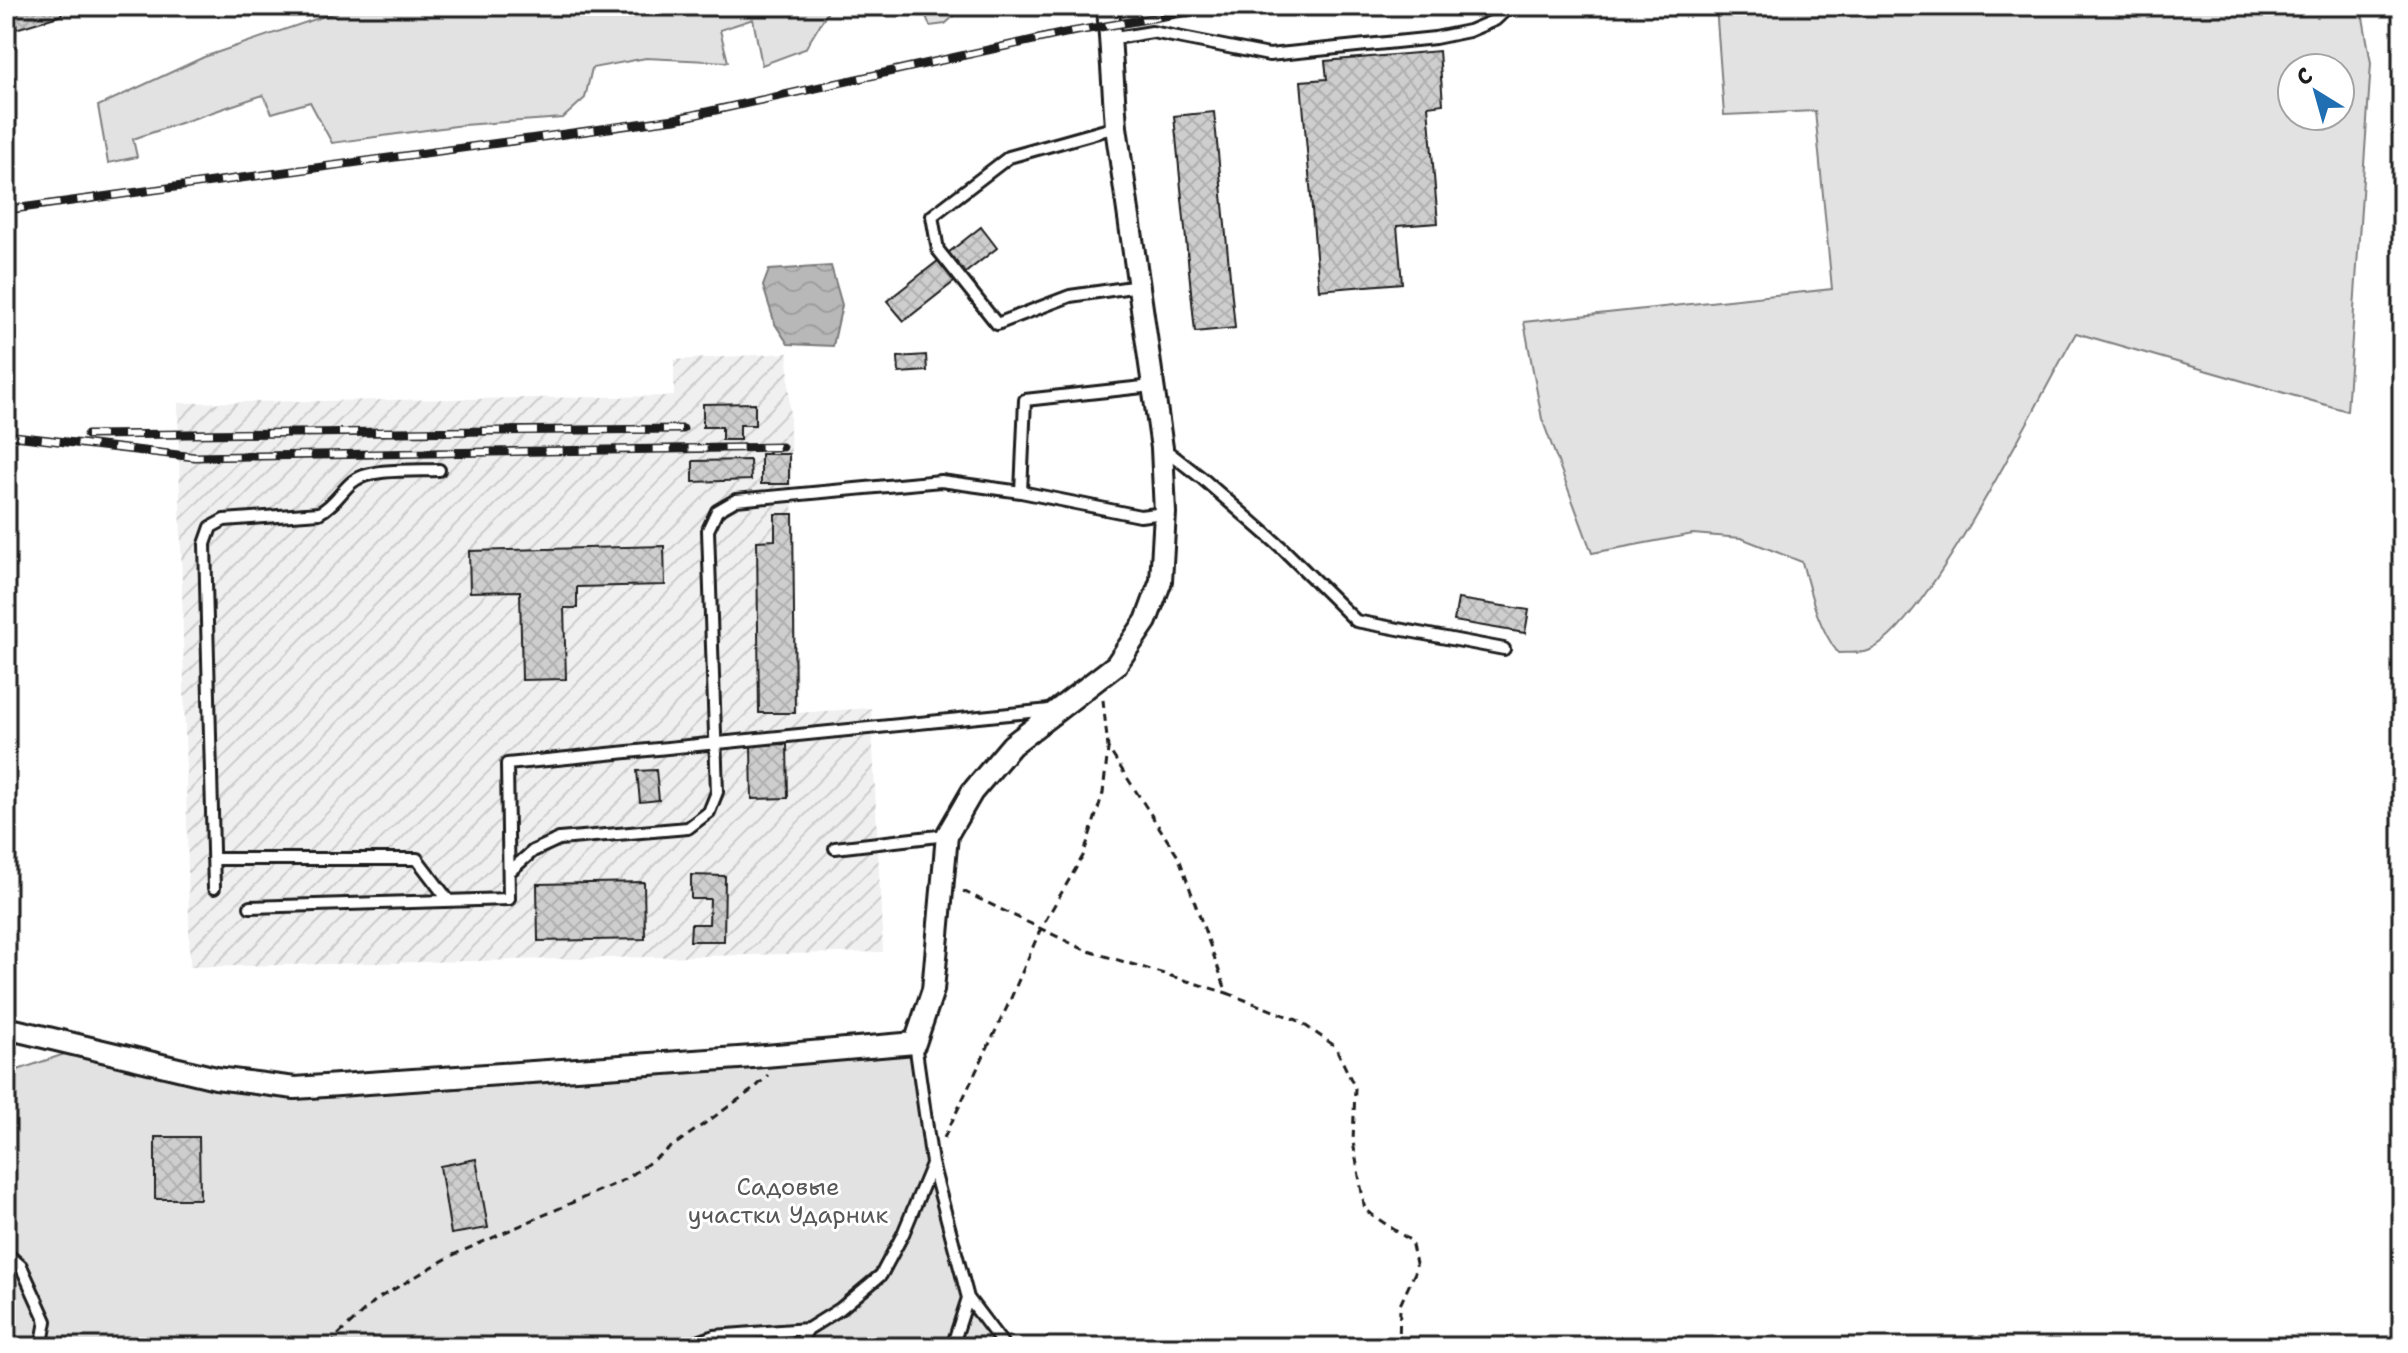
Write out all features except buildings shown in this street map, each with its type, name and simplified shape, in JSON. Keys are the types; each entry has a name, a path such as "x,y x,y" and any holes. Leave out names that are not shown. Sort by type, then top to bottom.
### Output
{"street":[{"path":"6,1028 216,1078 295,1088 915,1043 933,990 947,835 972,792 1012,745 1116,665 1146,621 1161,581 1165,513 1162,448 1116,127 1108,6"}],"lane":[{"path":"1109,39 1152,32 1269,55 1435,38 1469,31 1495,20 1510,6"},
{"path":"1116,127 1009,157 932,216 938,250 997,324 1070,296 1139,286"},
{"path":"1021,492 1025,400 1152,386"},
{"path":"1162,448 1281,547 1356,621 1504,649"},
{"path":"214,888 205,544 211,527 224,520 319,513 333,506 352,481 367,473 439,470"},
{"path":"509,872 533,851 559,839 688,828 709,812 717,792 708,530 717,511 736,500 941,481 1021,492 1140,516 1165,513"},
{"path":"250,907 509,899 507,764 1056,710"},
{"path":"835,848 947,835"},
{"path":"213,859 417,859 449,901"},
{"path":"915,1043 932,1163 968,1298 1005,1347"},
{"path":"797,1347 808,1329 840,1309 881,1275 903,1234 932,1163"},
{"path":"6,1253 21,1266 46,1321 42,1343 33,1347"},
{"path":"952,1347 968,1298"},
{"path":"684,1347 714,1336 808,1329"}],"path":[{"path":"932,1163 1008,1005 1041,928 1083,856 1103,793 1108,748 1101,677"},
{"path":"1108,748 1179,858 1227,993"},
{"path":"944,882 1085,950 1227,993 1297,1020 1335,1046 1355,1088 1353,1142 1365,1210 1411,1241 1417,1268 1400,1305 1399,1347"},
{"path":"331,1347 336,1337 377,1299 451,1256 626,1179 755,1088 788,1054"}],"shaded area":[{"path":"788,353 798,713 871,708 883,952 190,967 178,403 674,396 674,360"}],"green space":[{"path":"354,6 836,6 830,8 805,49 762,65 753,19 720,30 728,62 646,58 592,68 585,98 563,118 463,125 332,143 310,102 272,113 263,95 133,139 137,157 108,163 98,106 204,57"},
{"path":"919,6 965,6 945,24 930,26"},
{"path":"1716,6 2361,6 2371,63 2347,411 2076,333 1950,558 1892,634 1865,652 1838,653 1820,621 1802,562 1741,538 1693,534 1592,553 1542,419 1524,322 1832,289 1815,111 1724,115"},
{"name":"Садовые участки Ударник","path":"915,1043 932,1163 968,1297 1005,1347 6,1347 6,1074 82,1048 295,1088"}],"water":[{"path":"831,266 842,305 833,346 788,344 775,324 763,286 769,270"}],"railway":[{"path":"6,210 675,119 1065,33 1223,6"},
{"path":"87,435 683,429"},
{"path":"6,435 195,457 782,447"}]}
